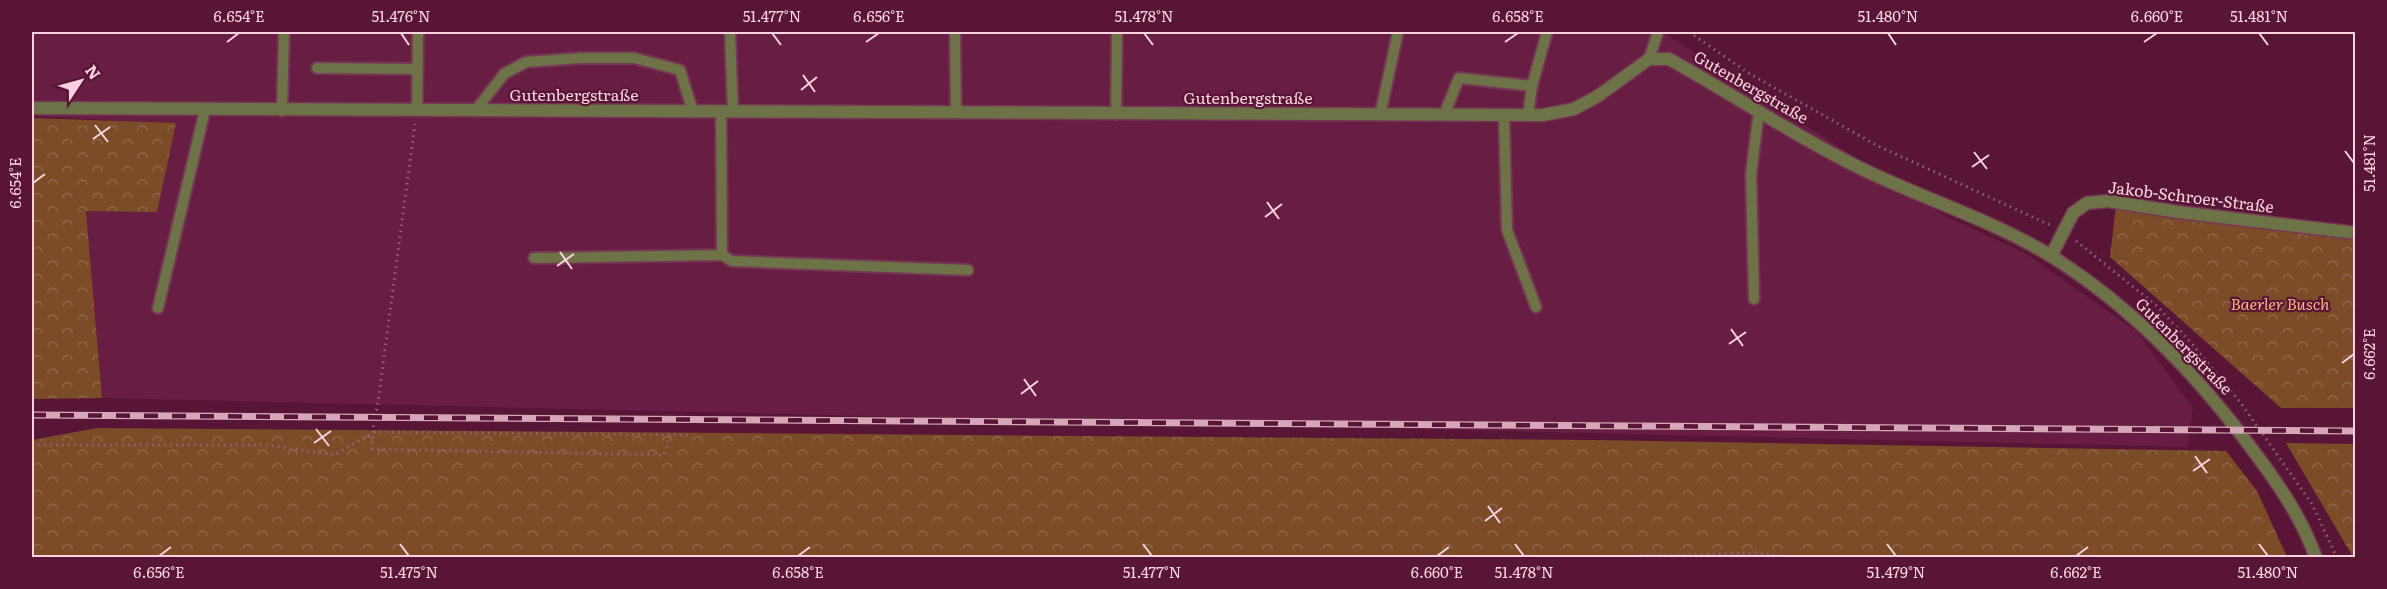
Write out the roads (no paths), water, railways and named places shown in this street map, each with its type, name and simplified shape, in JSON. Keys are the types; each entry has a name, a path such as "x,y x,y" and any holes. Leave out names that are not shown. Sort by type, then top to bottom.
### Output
{"street":[{"name":"Gutenbergstraße","path":"32,108 282,111 1543,115 1574,109 1598,96 1649,59 1670,59 1861,168 2000,230 2051,256 2125,309 2167,348 2217,400 2281,488 2316,558"},
{"name":"Jakob-Schroer-Straße","path":"2051,256 2073,213 2087,203 2108,201 2178,212 2355,233"}],"lane":[{"path":"282,111 284,32"},
{"path":"417,110 418,32"},
{"path":"722,255 730,32"},
{"path":"955,32 956,113"},
{"path":"1116,114 1117,32"},
{"path":"1380,115 1398,32"},
{"path":"1528,115 1532,86 1547,32"},
{"path":"1649,59 1658,32"},
{"path":"475,111 504,74 526,62 580,58 634,58 681,70 693,112"},
{"path":"317,68 417,69"},
{"path":"1444,115 1459,78 1532,86"},
{"path":"158,308 205,110"},
{"path":"1754,299 1751,174 1759,111"},
{"path":"1504,115 1507,230 1536,307"},
{"path":"534,258 722,255 732,261 968,270"}],"railway":[{"path":"32,415 2356,431"}],"park label":[{"name":"Baerler Busch","path":"2280,304"}]}
